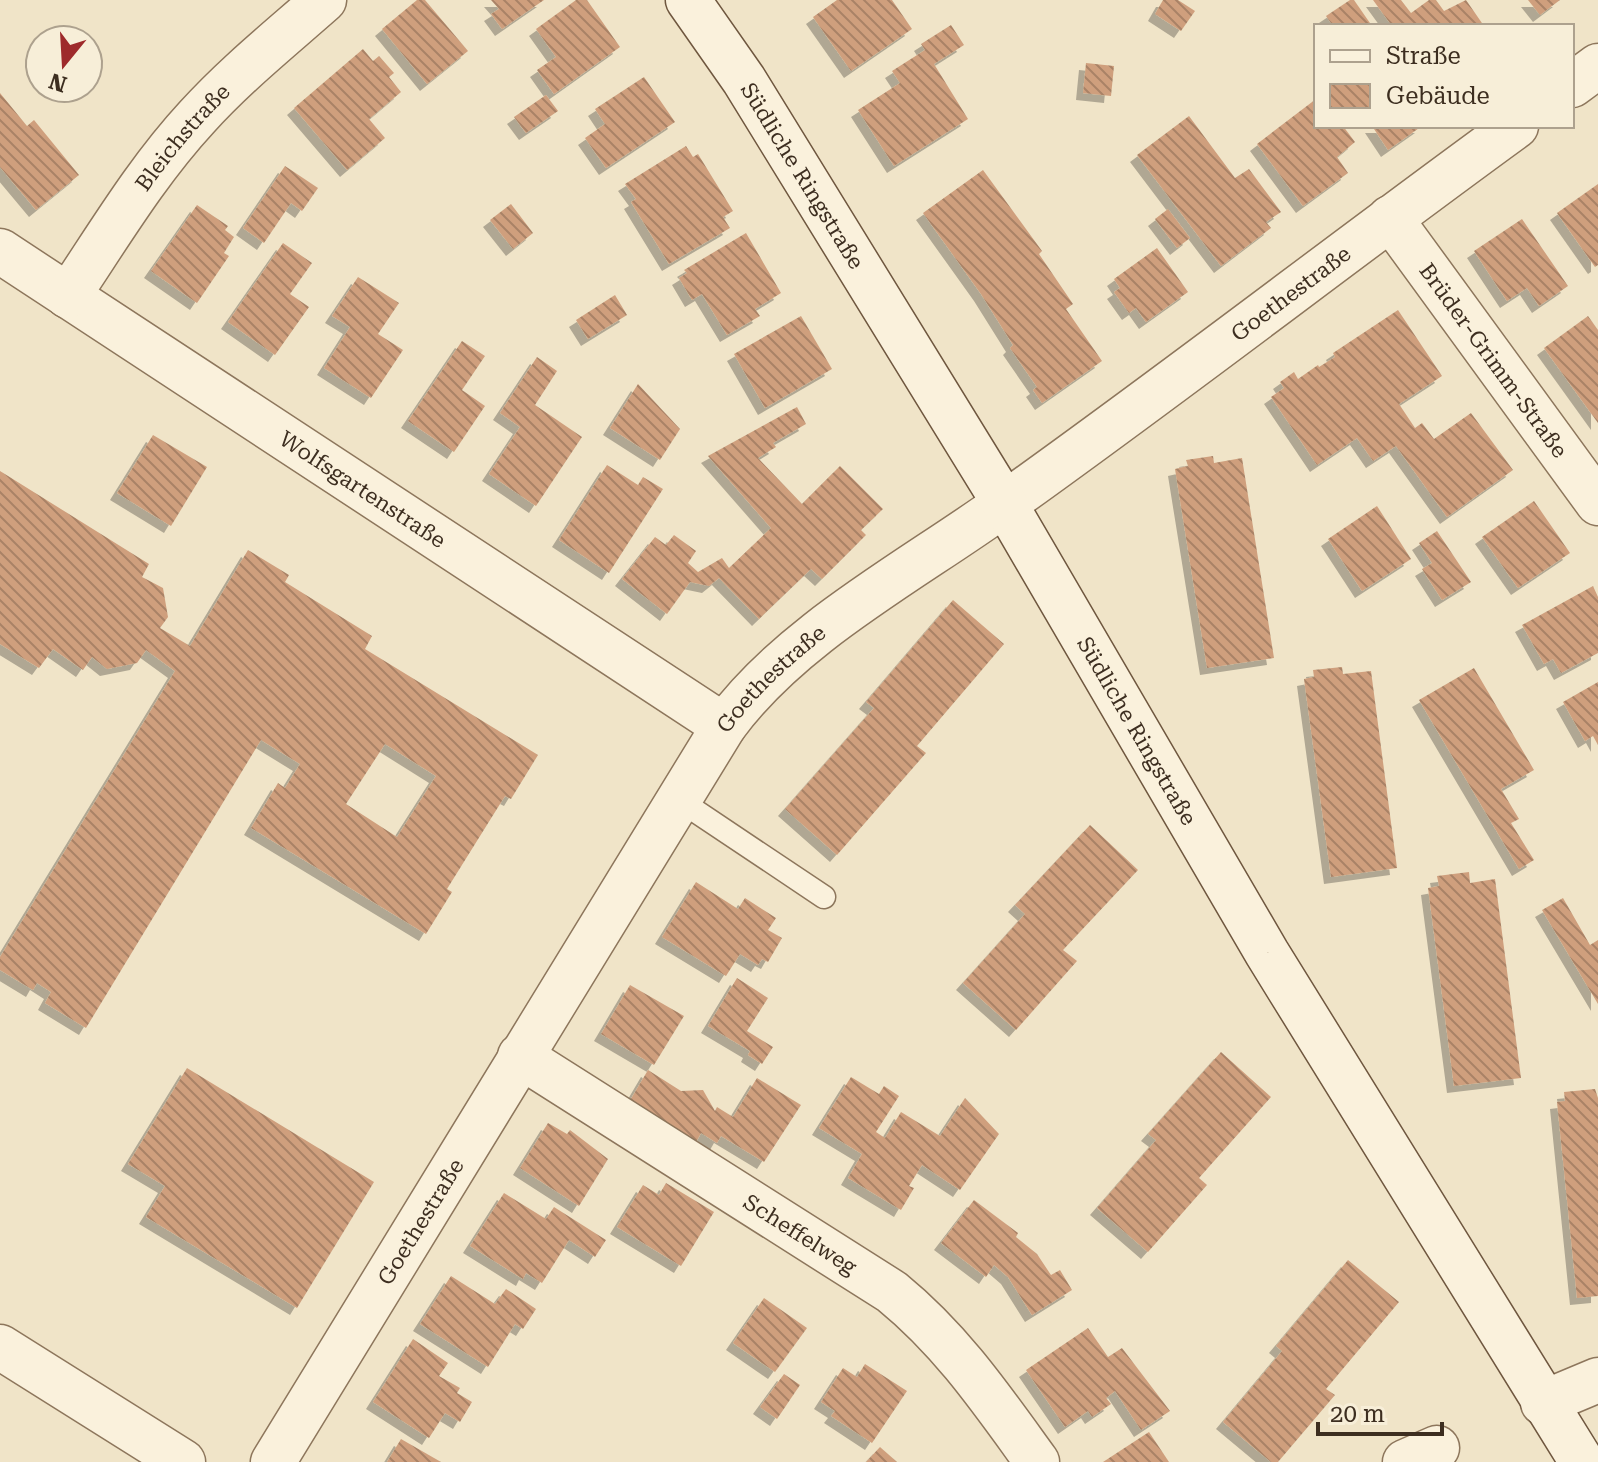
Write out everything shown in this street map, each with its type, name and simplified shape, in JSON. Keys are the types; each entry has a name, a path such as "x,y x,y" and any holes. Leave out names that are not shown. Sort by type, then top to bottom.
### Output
{"street":[{"name":"Bleichstraße","path":"68,296 155,166 196,118 238,74 324,0"},
{"name":"Südliche Ringstraße","path":"688,0 744,80 1005,504 1267,953 1582,1462"},
{"path":"1574,84 1598,66"},
{"name":"Goethestraße","path":"273,1462 724,726 761,680 795,650 1005,504 1513,128"},
{"name":"Brüder-Grimm-Straße","path":"1390,218 1598,503"},
{"name":"Wolfsgartenstraße","path":"0,251 724,726"},
{"name":"Scheffelweg","path":"520,1056 892,1292 926,1320 963,1359 1037,1462"},
{"path":"0,1347 183,1462"},
{"path":"1543,1403 1598,1380"}],"lane":[{"path":"679,800 824,897"}],"building":[{"path":"417,0 425,0 468,51 427,84 382,29"},
{"path":"491,0 544,0 502,29 491,14 499,9"},
{"path":"576,0 587,0 620,47 554,94 537,70 556,57 536,29"},
{"path":"837,0 892,0 912,29 851,71 813,17"},
{"path":"1163,0 1178,0 1195,11 1181,31 1155,14"},
{"path":"1354,0 1371,24 1332,24 1326,16"},
{"path":"1373,0 1401,0 1411,13 1429,0 1436,0 1444,11 1466,0 1483,24 1391,24"},
{"path":"1528,0 1560,0 1540,15"},
{"path":"951,25 964,45 934,64 968,119 894,166 858,110 900,83 892,71 925,50 921,44"},
{"path":"363,49 373,61 379,56 394,73 389,77 401,92 369,119 385,138 347,170 294,108"},
{"path":"1086,63 1114,66 1111,96 1083,93"},
{"path":"644,77 675,122 606,168 585,138 605,124 595,109"},
{"path":"0,93 27,126 34,120 79,175 36,210 0,167"},
{"path":"546,95 558,111 526,133 514,117"},
{"path":"1314,101 1314,128 1344,128 1355,142 1337,157 1348,173 1303,206 1257,144"},
{"path":"1189,116 1235,178 1249,169 1281,212 1266,222 1271,228 1221,266 1137,155"},
{"path":"1373,128 1419,128 1388,150"},
{"path":"686,146 693,157 698,154 733,211 723,217 730,228 669,264 631,202 636,199 625,184"},
{"path":"285,166 318,188 302,211 291,203 264,243 243,228"},
{"path":"983,170 1042,251 1039,254 1073,304 1066,309 1102,361 1042,403 1033,390 1037,387 1010,348 1013,345 923,213"},
{"path":"1598,184 1598,265 1595,267 1557,213"},
{"path":"511,204 533,233 513,249 490,220"},
{"path":"197,205 228,226 225,230 234,237 224,253 229,256 197,303 151,271"},
{"path":"1168,209 1190,238 1177,248 1155,219"},
{"path":"1522,219 1568,286 1539,306 1527,288 1507,301 1474,251"},
{"path":"746,233 781,293 755,309 760,316 727,335 702,294 692,300 679,278 687,273 684,270"},
{"path":"283,243 312,263 290,294 309,307 275,355 228,322"},
{"path":"1157,248 1188,292 1146,322 1136,308 1129,313 1114,292 1120,288 1114,279"},
{"path":"358,277 399,303 378,334 403,350 371,398 324,368 350,327 332,316"},
{"path":"615,295 627,315 588,339 576,320"},
{"path":"1398,310 1442,376 1399,404 1415,428 1422,423 1434,439 1471,413 1513,470 1447,517 1396,446 1373,461 1357,438 1317,465 1271,397 1284,388 1280,382 1294,372 1298,379 1319,367 1335,357 1333,353"},
{"path":"801,316 832,369 765,408 734,354"},
{"path":"1588,316 1598,330 1598,423 1544,348"},
{"path":"462,341 485,356 462,390 485,406 454,452 408,421"},
{"path":"537,357 557,371 535,405 582,437 536,506 489,474 520,427 500,413"},
{"path":"638,384 680,429 660,460 610,428"},
{"path":"797,407 806,424 773,443 776,447 758,458 802,504 840,466 883,509 861,530 866,535 822,579 811,569 759,619 719,578 709,586 690,582 667,614 622,579 655,537 666,545 674,535 696,551 688,563 698,572 722,558 729,568 771,528 708,456"},
{"path":"153,435 207,467 171,526 117,493"},
{"path":"1213,456 1214,463 1242,458 1274,658 1207,668 1175,469 1188,466 1186,460"},
{"path":"607,465 638,485 643,477 663,489 609,573 559,540"},
{"path":"0,471 149,564 142,577 163,588 168,617 160,628 190,646 248,550 289,575 285,582 372,636 365,649 538,755 511,799 505,796 447,889 452,892 426,934 251,828 278,783 285,788 300,764 261,740 86,1028 45,1003 51,992 37,983 33,990 0,970 0,957 175,671 146,650 137,663 107,669 92,657 83,670 53,649 39,668 0,644","holes":["385,744 436,776 397,837 346,804"]},
{"path":"1534,501 1570,553 1518,588 1482,537"},
{"path":"1377,506 1411,559 1362,591 1328,539"},
{"path":"1437,531 1471,582 1442,600 1422,569 1432,563 1419,543"},
{"path":"1593,586 1598,597 1598,653 1561,673 1553,659 1544,664 1522,625"},
{"path":"953,600 1004,644 917,746 926,753 837,855 785,809 874,708 866,702"},
{"path":"1342,667 1343,674 1371,671 1397,868 1331,877 1304,679 1314,677 1313,670"},
{"path":"1474,668 1534,770 1501,789 1519,819 1511,823 1534,860 1519,869 1419,700"},
{"path":"1598,682 1598,745 1593,736 1585,741 1563,702"},
{"path":"1090,825 1138,870 1063,950 1077,961 1016,1030 963,983 1025,914 1015,905"},
{"path":"1469,872 1470,883 1495,879 1521,1078 1454,1086 1428,888 1439,886 1437,876"},
{"path":"696,882 738,909 745,898 776,918 768,930 782,938 768,962 762,959 758,965 740,954 726,976 662,937"},
{"path":"1563,898 1590,945 1598,940 1598,1004 1542,910"},
{"path":"737,978 768,998 747,1031 773,1047 762,1064 748,1055 750,1051 708,1026"},
{"path":"630,985 684,1016 654,1065 601,1034"},
{"path":"1221,1052 1271,1097 1199,1178 1207,1185 1148,1252 1097,1208 1156,1140 1148,1134"},
{"path":"187,1068 374,1182 297,1308 146,1217 165,1186 128,1164"},
{"path":"648,1070 681,1091 703,1090 715,1111 717,1107 733,1117 757,1078 801,1105 764,1162 721,1136 717,1143 701,1133 695,1144 628,1104"},
{"path":"851,1077 879,1094 884,1086 899,1096 876,1132 885,1138 901,1112 940,1136 965,1098 999,1134 960,1190 922,1165 909,1186 914,1188 901,1210 848,1178 862,1154 819,1128"},
{"path":"1595,1089 1598,1098 1598,1296 1577,1298 1557,1102 1565,1101 1564,1092"},
{"path":"548,1123 567,1134 570,1130 608,1159 579,1206 520,1168"},
{"path":"666,1183 714,1212 681,1266 617,1227 643,1185 659,1195"},
{"path":"504,1193 546,1219 554,1207 606,1240 595,1257 569,1240 542,1283 526,1273 523,1279 470,1246"},
{"path":"974,1200 1018,1233 1016,1237 1037,1254 1051,1275 1060,1270 1072,1290 1032,1315 1008,1277 994,1265 986,1277 941,1243"},
{"path":"1348,1260 1399,1302 1326,1389 1335,1395 1278,1462 1271,1462 1223,1422 1282,1351 1276,1346"},
{"path":"451,1276 495,1304 506,1289 536,1309 523,1329 515,1324 488,1367 420,1324"},
{"path":"764,1298 807,1328 775,1372 733,1343"},
{"path":"1088,1328 1108,1357 1122,1348 1170,1411 1141,1430 1115,1391 1106,1398 1111,1404 1092,1417 1088,1411 1065,1427 1026,1370"},
{"path":"413,1339 448,1363 439,1376 460,1388 457,1393 472,1402 460,1422 445,1413 429,1438 373,1402"},
{"path":"865,1364 907,1391 872,1443 831,1416 835,1411 821,1402 843,1368 857,1377"},
{"path":"784,1374 800,1385 777,1419 760,1407"},
{"path":"1149,1432 1169,1462 1103,1462"},
{"path":"401,1439 441,1462 387,1462"},
{"path":"880,1447 897,1462 866,1462"}]}
